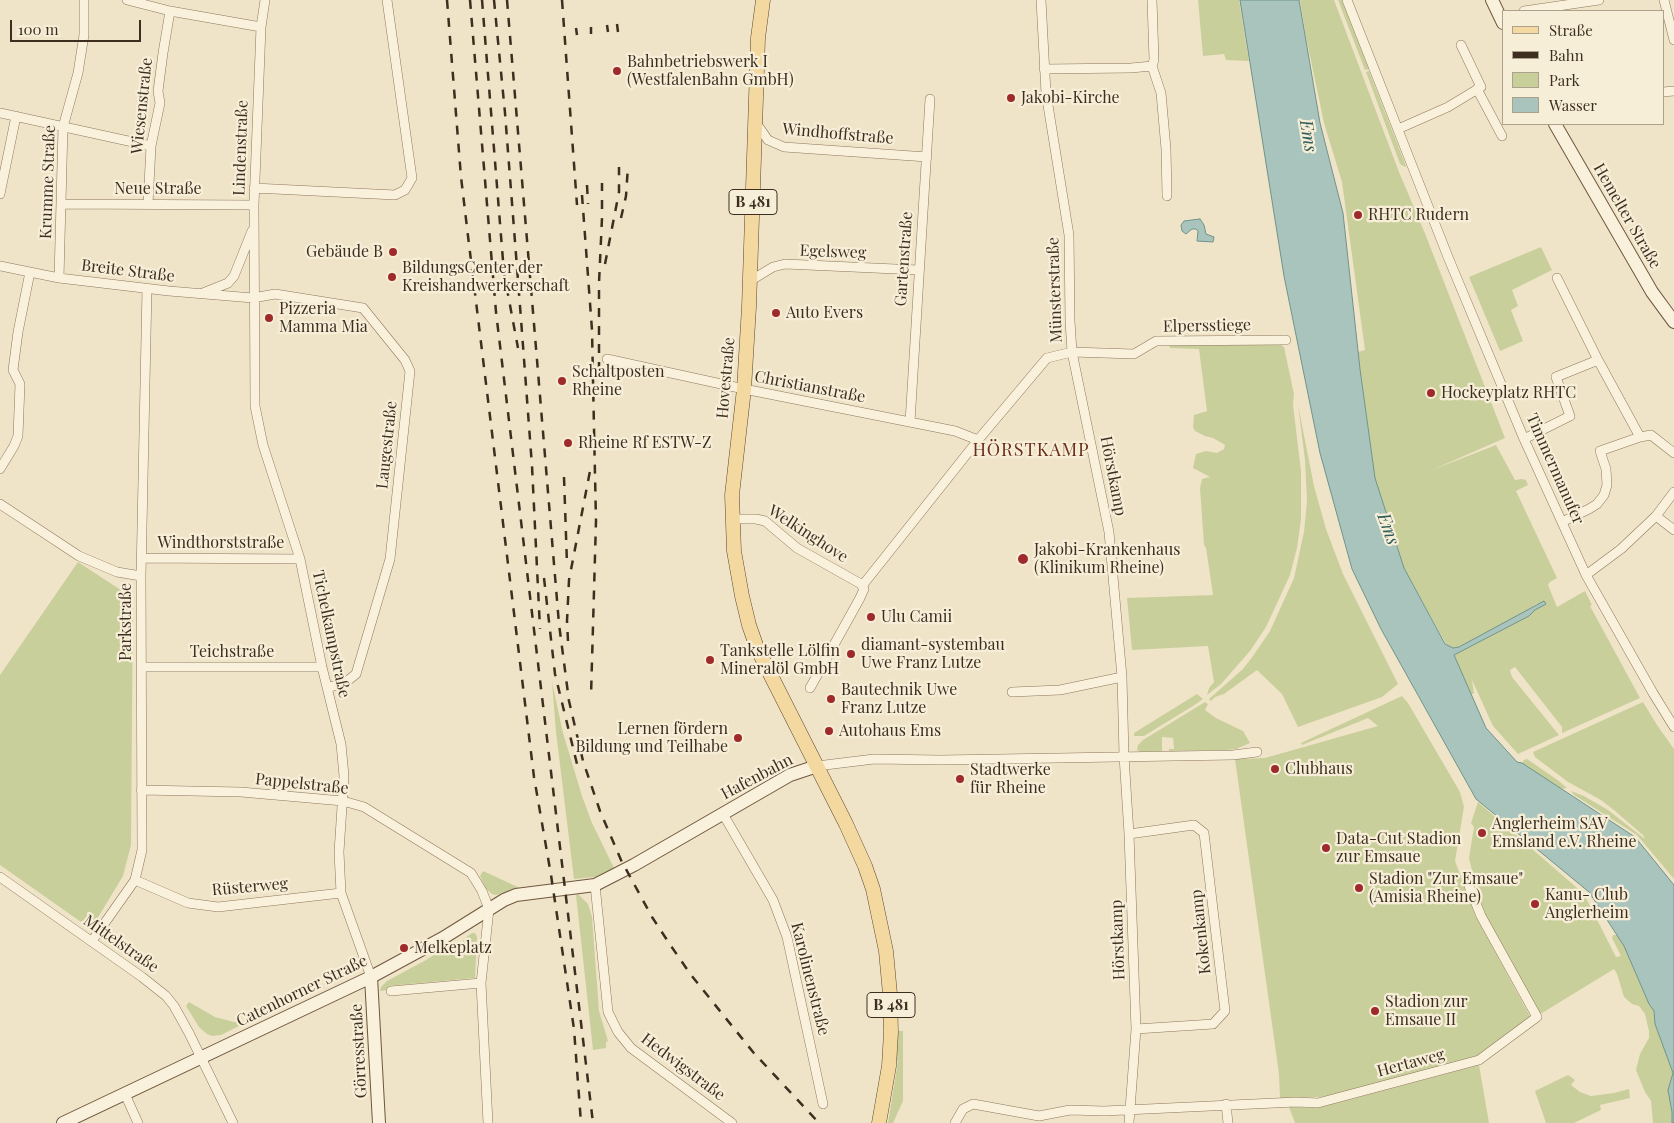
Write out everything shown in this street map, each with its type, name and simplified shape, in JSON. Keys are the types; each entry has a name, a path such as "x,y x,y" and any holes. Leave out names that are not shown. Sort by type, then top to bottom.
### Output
{"main road":[{"name":"Hovestraße","path":"764,2 758,38 750,281 744,389 732,496 734,551 749,625 765,665 817,766"},
{"name":"B 481","path":"817,766 866,866 881,924 890,994 891,1032 888,1075 879,1123"}],"street":[{"name":"Krumme Straße","path":"59,278 63,127 78,73 83,44 84,0"},
{"path":"127,0 170,11 261,27"},
{"name":"Lindenstraße","path":"253,298 254,188 261,27 265,0"},
{"path":"254,188 395,195 405,190 412,178 387,0"},
{"name":"Münsterstraße","path":"810,688 860,598 863,587 978,440 1047,358 1072,352 1069,235 1047,103 1042,0"},
{"path":"1152,0 1154,60 1152,66 1161,92 1166,149 1167,196"},
{"name":"Timmermanufer","path":"1347,0 1448,257 1524,439 1586,575 1674,727"},
{"path":"1492,0 1501,17"},
{"path":"1531,10 1599,0"},
{"path":"1664,0 1674,40"},
{"name":"Wiesenstraße","path":"148,204 151,146 160,103 160,82 170,11"},
{"path":"1398,129 1448,107 1481,87 1461,45"},
{"path":"1044,69 1152,66"},
{"path":"1477,89 1502,136"},
{"name":"Gartenstraße","path":"910,422 930,100"},
{"path":"0,113 151,146"},
{"path":"0,194 16,116"},
{"name":"Windhoffstraße","path":"756,123 768,140 784,147 927,157"},
{"name":"Hemelter Straße","path":"1556,125 1652,292 1674,322"},
{"name":"Neue Straße","path":"62,204 254,205"},
{"path":"202,294 228,283 234,276 254,226"},
{"name":"Egelsweg","path":"750,281 773,267 785,264 918,270"},
{"name":"Breite Straße","path":"0,266 59,278 253,298"},
{"path":"0,469 18,436 20,384 13,370 18,332 30,272"},
{"path":"1557,278 1598,360 1640,437"},
{"name":"Parkstraße","path":"92,941 135,880 142,850 141,576 147,288"},
{"name":"Laugestraße","path":"253,298 275,294 363,308 405,360 410,371 390,559 356,674 346,682 327,688"},
{"name":"Tichelkampstraße","path":"253,298 255,406 263,445 300,559 340,744 344,776 339,852 341,893 371,977"},
{"name":"Elpersstiege","path":"1072,352 1134,354 1156,341 1286,340"},
{"name":"Hörstkamp","path":"1072,352 1109,532 1122,678 1136,1029 1129,1123"},
{"name":"Christianstraße","path":"607,359 744,389 956,431 978,440"},
{"path":"1524,439 1570,416 1556,377 1598,360"},
{"path":"1562,522 1597,504 1604,495 1607,485 1606,469 1600,451 1651,435 1674,453"},
{"path":"1586,575 1621,549 1656,516 1674,492"},
{"path":"0,504 79,556 117,572 141,576"},
{"path":"1656,516 1674,530"},
{"name":"Welkinghove","path":"732,518 765,521 797,548 863,587"},
{"name":"Windthorststraße","path":"142,558 300,559"},
{"name":"Teichstraße","path":"142,667 322,667"},
{"path":"1012,692 1060,690 1122,678"},
{"path":"1124,756 1232,755 1257,752"},
{"name":"Hafenbahn","path":"488,910 516,895 595,885 634,865 790,775 817,766 874,759 941,760 1124,756"},
{"name":"Pappelstraße","path":"141,790 241,792 343,801 364,807 471,873 482,891 488,910"},
{"name":"Karolinenstraße","path":"723,814 773,900 787,937 823,1104"},
{"name":"Kokenkamp","path":"1129,834 1194,825 1204,832 1225,1010 1213,1024 1136,1029"},
{"name":"Mittelstraße","path":"0,877 92,941 166,996 189,1032 233,1123"},
{"name":"Rüsterweg","path":"135,880 188,903 218,907 341,893"},
{"name":"Hedwigstraße","path":"595,885 608,1012 618,1032 631,1048 732,1123"},
{"name":"Hertaweg","path":"955,1123 963,1108 973,1104 1039,1116 1070,1110 1104,1111 1130,1108 1226,1104 1318,1103 1479,1060 1537,1017 1480,916 1469,886"},
{"path":"488,910 481,983 488,1123"},
{"name":"Catenhorner Straße","path":"62,1123 76,1120 201,1057 371,977 443,938 488,910"},
{"name":"Görresstraße","path":"371,977 380,1123"},
{"path":"391,991 481,983"},
{"path":"125,1094 138,1123"},
{"path":"1226,1104 1228,1123"}],"green space":[{"path":"1198,0 1239,0 1249,61 1226,60 1224,54 1203,56"},
{"path":"1300,0 1334,0 1399,172 1505,438 1432,470 1496,445 1515,480 1526,480 1528,485 1516,491 1557,578 1548,585 1557,607 1585,591 1592,605 1590,606 1640,698 1562,733 1562,727 1515,667 1510,670 1512,677 1559,735 1518,754 1493,726 1472,680 1474,693 1471,694 1454,655 1529,616 1545,604 1536,604 1528,611 1459,647 1453,648 1446,644 1404,568 1375,478 1358,352 1365,350 1342,182 1324,123"},
{"path":"1338,0 1342,0 1369,69 1365,70"},
{"path":"1369,71 1405,167 1400,164 1366,72"},
{"path":"1541,247 1552,270 1512,290 1518,306 1511,310 1523,341 1500,351 1469,277"},
{"path":"1168,344 1280,344 1284,347 1294,394 1293,405 1301,471 1301,519 1297,548 1290,575 1266,627 1250,651 1221,684 1207,695 1209,688 1214,682 1208,646 1132,650 1127,598 1213,595 1204,545 1200,488 1202,479 1210,477 1193,468 1196,454 1206,451 1217,453 1224,449 1225,445 1195,431 1193,427 1194,415 1207,411 1199,349 1170,348"},
{"path":"1298,405 1314,486 1326,529 1343,574 1398,684 1382,697 1298,727 1282,694 1257,670 1224,694 1215,697 1211,701 1209,699 1243,669 1253,656 1270,631 1294,578 1304,532 1307,501 1305,460"},
{"path":"78,562 133,598 131,845 123,876 91,929 0,865 0,675"},
{"path":"552,682 563,733 582,796 592,823 614,868 595,877 574,879 556,732"},
{"path":"1197,694 1203,699 1144,736 1134,736 1134,733"},
{"name":"Stadion \"Zur Emsaue\" (Amisia Rheine)","path":"1402,696 1408,703 1460,792 1464,807 1455,861 1476,917 1532,1020 1478,1057 1360,1089 1320,1097 1280,1098 1279,1074 1235,759 1265,758 1378,726 1368,718 1302,745 1301,743"},
{"path":"1205,702 1208,704 1205,710 1216,718 1243,731 1250,743 1236,749 1226,750 1169,751 1169,749 1174,749 1173,738 1162,737 1162,751 1141,752 1137,750 1138,745 1143,740"},
{"path":"1643,702 1674,749 1674,879 1637,835 1574,795 1571,791 1608,810 1645,839 1643,835 1601,800 1568,782 1535,757 1533,752"},
{"path":"1527,759 1567,788 1561,789 1522,763"},
{"name":"Kanu- Club Anglerheim","path":"1478,802 1584,894 1616,957 1621,956 1612,938 1613,935 1617,935 1624,946 1649,1004 1654,1011 1655,1024 1673,1073 1668,1090 1672,1123 1653,1123 1651,1101 1636,1070 1640,1054 1649,1038 1645,1014 1639,1006 1632,1004 1624,997 1614,969 1542,1013 1538,1013 1483,915 1469,858 1474,827 1471,823"},
{"path":"483,871 520,888 496,895 492,894 486,889 480,876"},
{"path":"578,894 588,904 592,917 599,1011 608,1041 606,1042 606,1048 593,1050 576,895"},
{"path":"472,933 475,933 477,937 475,978 388,986 388,990 380,991 387,981 426,960 450,944 458,947"},
{"path":"189,1002 215,1017 234,1022 247,1022 221,1035 212,1036 199,1027 186,1006"},
{"path":"898,1031 903,1031 903,1101 893,1123 888,1123 898,1061 896,1059"},
{"path":"1479,1065 1489,1123 1295,1123 1289,1107 1318,1108"},
{"path":"1568,1075 1575,1080 1571,1085 1580,1092 1591,1096 1629,1089 1630,1098 1600,1105 1601,1110 1574,1123 1546,1123 1535,1091"}],"water":[{"name":"Ems","path":"1240,0 1299,0 1320,123 1343,213 1360,369 1375,478 1404,568 1445,644 1453,648 1459,647 1544,601 1546,604 1529,616 1454,655 1486,728 1517,762 1522,763 1635,837 1674,885 1674,1123 1672,1123 1668,1090 1673,1073 1655,1024 1654,1011 1649,1004 1624,946 1589,892 1476,799 1381,629 1352,569 1320,453 1284,276"},
{"path":"1200,219 1206,234 1214,237 1213,242 1197,241 1198,231 1196,229 1192,229 1186,234 1182,231 1181,225 1184,221"}],"railway":[{"path":"447,0 461,177 468,236 534,777 574,1029 581,1123"},
{"path":"470,0 496,312 593,1123"},
{"path":"482,0 504,273 518,348"},
{"path":"494,0 505,113 532,466 540,629"},
{"path":"507,0 559,624 569,701 583,761 600,811 621,860 652,917 691,975 753,1052 819,1123"},
{"path":"562,0 577,205"},
{"path":"617,24 618,32"},
{"path":"607,25 608,32"},
{"path":"591,27 591,34"},
{"path":"576,28 577,35"},
{"path":"621,218 626,196 628,166"},
{"path":"605,264 619,192 619,167"},
{"path":"599,371 602,183"},
{"path":"587,185 588,204"},
{"path":"582,195 592,330 596,521 591,696"},
{"path":"568,641 569,580 590,471"},
{"path":"564,477 567,564"},
{"path":"544,578 555,674 577,764"}],"place":[{"name":"Bahnbetriebswerk I (WestfalenBahn GmbH)","path":"617,71"},
{"name":"Jakobi-Kirche","path":"1011,98"},
{"name":"RHTC Rudern","path":"1358,215"},
{"name":"Gebäude B","path":"393,252"},
{"name":"BildungsCenter der Kreishandwerkerschaft","path":"392,277"},
{"name":"Auto Evers","path":"776,313"},
{"name":"Pizzeria Mamma Mia","path":"269,318"},
{"name":"Schaltposten Rheine","path":"562,381"},
{"name":"Hockeyplatz RHTC","path":"1431,393"},
{"name":"Rheine Rf ESTW-Z","path":"568,443"},
{"name":"Jakobi-Krankenhaus (Klinikum Rheine)","path":"1023,559"},
{"name":"Ulu Camii","path":"871,617"},
{"name":"diamant-systembau Uwe Franz Lutze","path":"851,654"},
{"name":"Tankstelle Lölfin Mineralöl GmbH","path":"710,660"},
{"name":"Bautechnik Uwe Franz Lutze","path":"831,699"},
{"name":"Autohaus Ems","path":"829,731"},
{"name":"Lernen fördern Bildung und Teilhabe","path":"738,738"},
{"name":"Clubhaus","path":"1275,769"},
{"name":"Stadtwerke für Rheine","path":"960,779"},
{"name":"Anglerheim SAV Emsland e.V. Rheine","path":"1482,833"},
{"name":"Data-Cut Stadion zur Emsaue","path":"1326,848"},
{"name":"Stadion \"Zur Emsaue\" (Amisia Rheine)","path":"1359,888"},
{"name":"Kanu- Club Anglerheim","path":"1535,904"},
{"name":"Melkeplatz","path":"404,948"},
{"name":"Stadion zur Emsaue II","path":"1375,1011"}],"district":[{"name":"HÖRSTKAMP","path":"1031,450"}]}
